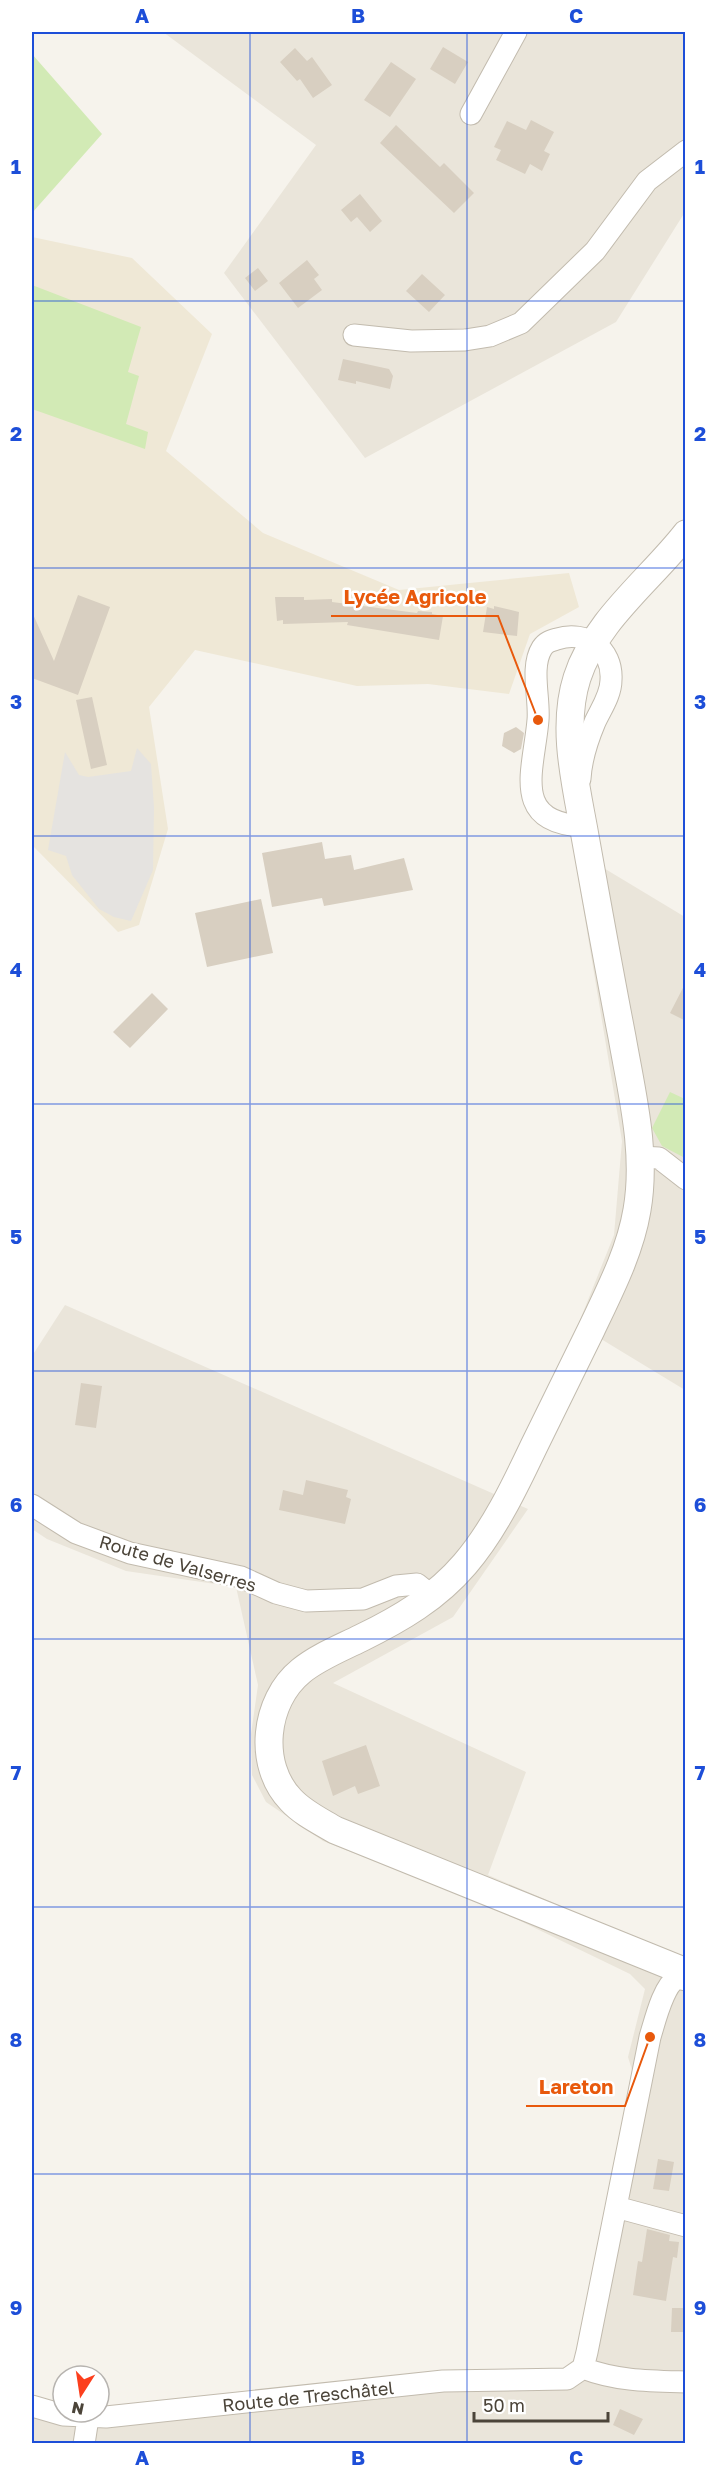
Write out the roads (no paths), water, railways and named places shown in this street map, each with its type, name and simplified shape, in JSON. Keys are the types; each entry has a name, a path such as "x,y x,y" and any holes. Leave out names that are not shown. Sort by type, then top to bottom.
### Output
{"street":[{"path":"471,114 516,32"},
{"path":"354,335 411,341 465,340 490,336 521,322 595,251 647,181 686,151"},
{"path":"686,534 593,641 577,676 570,719 570,737 581,814 638,1126 639,1200 631,1237 600,1312 501,1509 465,1564 432,1596 410,1613 301,1671 288,1684 277,1702 268,1744 271,1764 278,1783 291,1800 308,1814 335,1830 679,1978 662,2000 650,2037 583,2368 613,2378 686,2382"},
{"path":"581,814 564,825 544,815 532,797 531,771 538,720 538,660 547,642 579,636 593,641"},
{"path":"640,1157 659,1158 686,1179"},
{"name":"Route de Valserres","path":"32,1505 76,1533 130,1553 241,1577 276,1593 306,1601 363,1599 396,1586 417,1584 432,1596"},
{"path":"616,2207 686,2226"},
{"name":"Route de Treschâtel","path":"111,2416 443,2381 567,2379 583,2368"},
{"name":"Route de Treschâtel","path":"32,2406 51,2412"},
{"path":"84,2444 87,2424"}],"place":[{"name":"Lycée Agricole","path":"538,720"},
{"name":"Lareton","path":"650,2037"}]}
